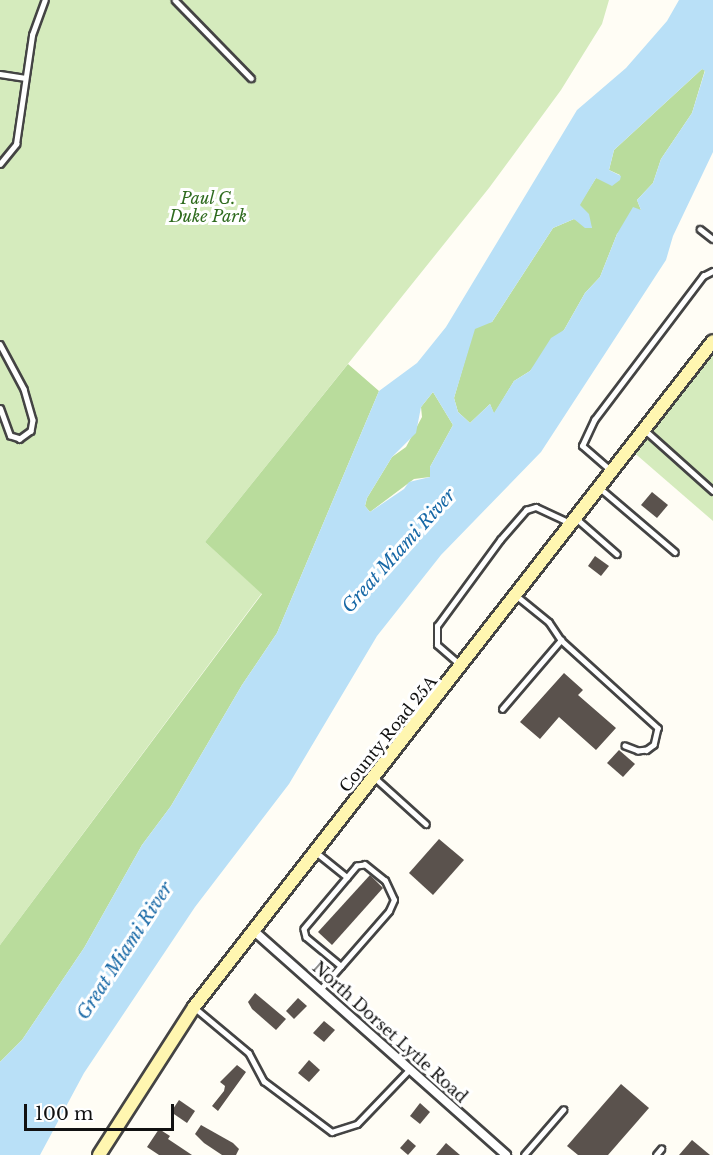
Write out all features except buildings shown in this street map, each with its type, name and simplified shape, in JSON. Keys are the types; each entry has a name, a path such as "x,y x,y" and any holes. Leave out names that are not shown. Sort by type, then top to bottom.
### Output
{"main road":[{"name":"County Road 25A","path":"99,1155 194,1006 601,489 713,341"}],"street":[{"name":"North Dorset Lytle Road","path":"254,931 506,1155"}],"lane":[{"path":"0,164 16,144 32,35 45,0"},
{"path":"175,0 251,78"},
{"path":"0,74 24,78"},
{"path":"700,229 713,239"},
{"path":"614,472 582,446 594,420 703,276 713,271"},
{"path":"0,344 24,390 33,420 31,430 20,439 10,436 0,409"},
{"path":"646,431 713,492"},
{"path":"601,489 675,552"},
{"path":"462,667 437,645 437,626 500,540 526,510 536,507 575,522 617,554"},
{"path":"517,596 549,622 561,640 658,728 654,745 647,750 638,751 626,746"},
{"path":"502,709 561,640"},
{"path":"374,777 426,824"},
{"path":"315,851 347,877"},
{"path":"320,990 341,966 389,911 394,900 385,881 365,865 357,866 304,929 306,937 341,966"},
{"path":"194,1006 249,1053 264,1081 332,1132 357,1124 410,1069"},
{"path":"524,1155 563,1110"},
{"path":"656,1155 661,1149"}],"green space":[{"name":"Paul G. Duke Park","path":"0,0 609,0 602,24 561,90 489,188 205,542 262,593 0,945"},
{"path":"702,69 705,70 692,113 661,159 653,183 637,200 641,210 617,234 600,277 585,293 564,330 530,371 514,381 494,414 490,404 470,423 458,412 454,398 474,329 479,324 492,322 553,228 574,219 592,228 579,205 596,178 617,181 620,175 609,170 614,150"},
{"path":"713,341 713,521 631,450"},
{"path":"348,364 379,391 277,633 242,685 171,806 142,845 84,948 22,1040 0,1062 0,945 262,594 205,542"},
{"path":"433,392 453,425 430,467 430,477 414,479 370,512 365,506 367,498 392,457 406,447 422,417 421,407"}],"water":[{"name":"Great Miami River","path":"679,0 713,0 713,152 673,236 666,260 541,452 441,555 377,636 289,784 195,907 84,1073 40,1155 0,1155 0,1062 22,1040 84,948 142,845 171,806 242,685 277,633 379,391 417,363 446,327 577,110 626,68 667,21","holes":["702,69 705,71 692,113 661,159 653,183 637,200 641,210 633,207 617,234 600,277 585,293 564,330 551,338 530,371 514,381 494,413 490,404 470,423 458,412 454,398 475,329 492,322 553,228 574,219 585,228 592,228 589,214 580,205 596,178 612,186 620,180 621,176 609,170 614,150","433,392 453,425 430,467 430,477 409,482 404,489 370,512 365,506 367,498 392,457 416,433 421,407"]}]}
